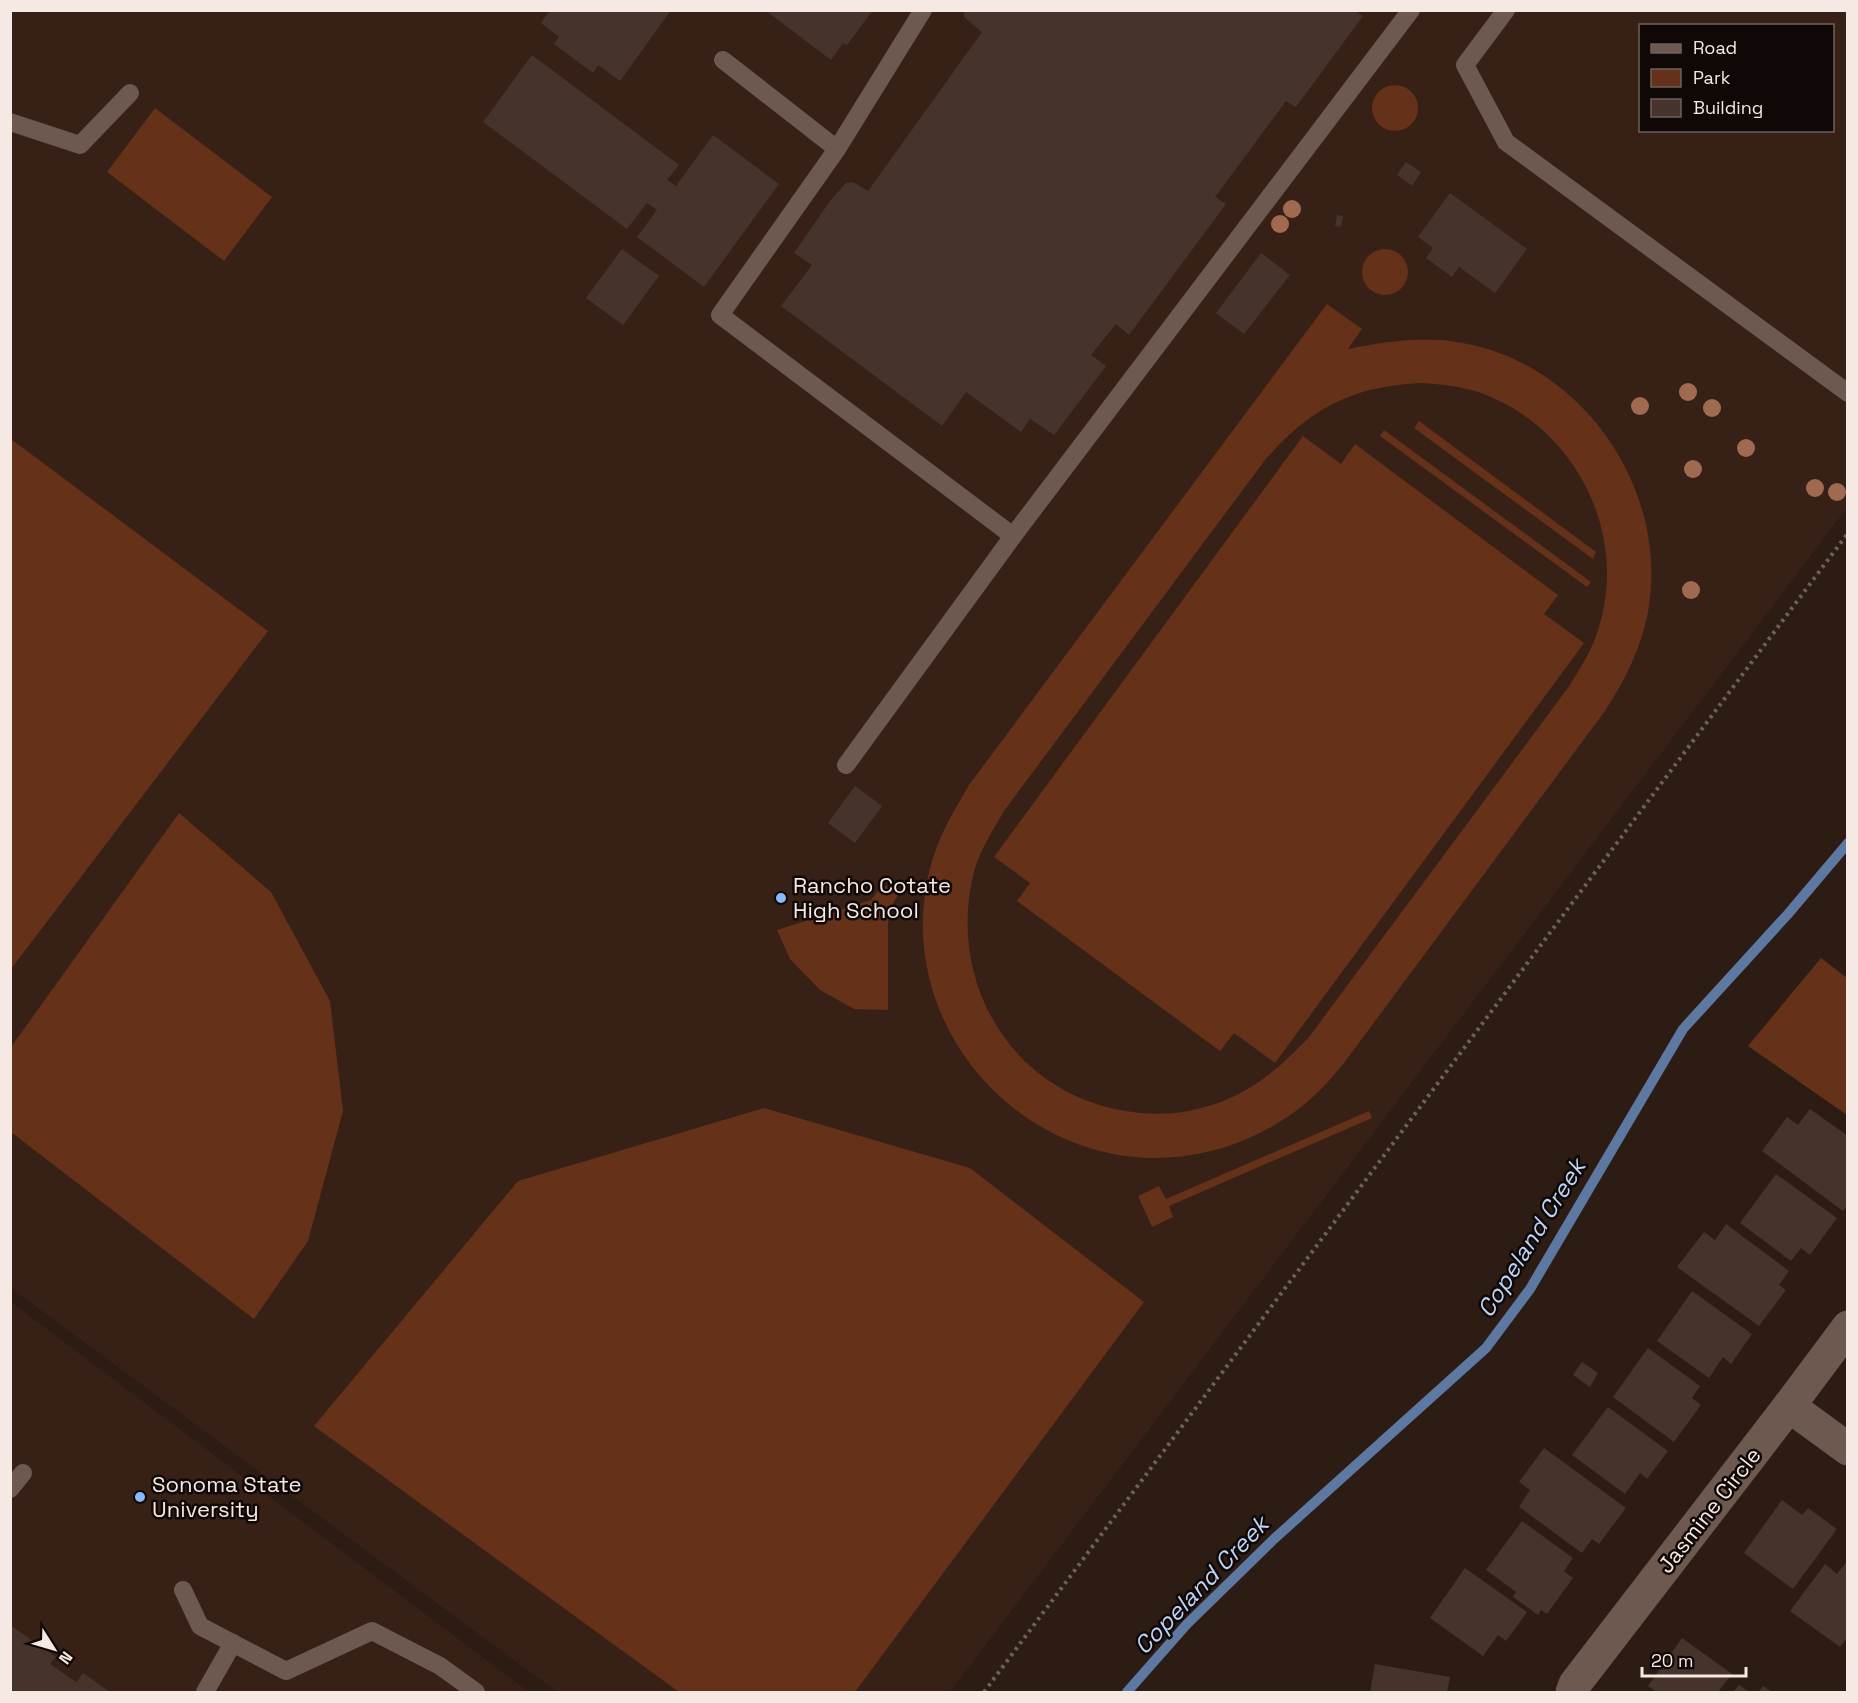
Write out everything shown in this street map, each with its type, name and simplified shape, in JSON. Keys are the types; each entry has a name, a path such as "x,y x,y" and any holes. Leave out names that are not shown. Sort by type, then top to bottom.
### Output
{"street":[{"name":"Jasmine Circle","path":"1572,1692 1575,1684 1848,1327"},
{"path":"1789,1406 1848,1449"}],"lane":[{"path":"923,10 837,148 720,315 1013,536"},
{"path":"846,765 1013,536 1411,10"},
{"path":"1506,10 1465,65 1506,142 1848,393"},
{"path":"723,60 837,148"},
{"path":"10,122 80,145 130,93"},
{"path":"10,1489 23,1473"},
{"path":"183,1590 200,1626 286,1671 372,1631 440,1666 476,1692"},
{"path":"205,1692 232,1643"}],"path":[{"path":"984,1692 1848,533"}],"shaded area":[{"name":"Rancho Cotate High School","path":"11,11 1847,11 1847,508 950,1692 557,1692 11,1288"},
{"name":"Sonoma State University","path":"11,1302 529,1692 11,1692"}],"green space":[{"path":"1400,85 1412,91 1417,99 1417,117 1412,125 1404,130 1390,131 1378,125 1373,117 1372,103 1378,91 1386,86"},
{"path":"155,108 272,197 224,261 107,172"},
{"path":"1385,249 1401,256 1408,272 1401,288 1385,295 1369,288 1362,272 1369,256"},
{"path":"1327,304 1362,329 1348,349 1388,342 1442,340 1501,354 1542,374 1577,403 1607,437 1630,477 1645,520 1651,566 1645,626 1637,651 1619,688 1605,711 1344,1063 1324,1086 1294,1113 1254,1136 1211,1151 1147,1158 1087,1147 1033,1122 988,1084 952,1037 930,982 923,921 936,848 969,785","holes":["1420,383 1471,390 1512,408 1542,430 1567,457 1587,488 1600,522 1606,559 1606,596 1597,633 1588,653 1570,685 1309,1037 1273,1071 1232,1097 1190,1111 1158,1114 1136,1112 1115,1109 1077,1097 1044,1077 1016,1052 994,1021 978,987 969,950 968,911 974,872 983,848 1004,811 1265,460 1282,442 1316,414 1352,395 1395,385"]},
{"path":"1419,421 1596,552 1593,559 1414,428"},
{"path":"1384,430 1591,582 1587,587 1380,436"},
{"path":"1303,436 1341,464 1355,444 1558,595 1544,614 1584,643 1275,1063 1234,1033 1220,1051 1017,901 1030,883 994,857"},
{"path":"11,439 268,631 10,969"},
{"path":"179,813 271,892 330,1001 343,1111 308,1241 254,1319 11,1132 11,1047"},
{"path":"883,884 898,895 888,912 888,1010 854,1009 820,990 790,959 777,930 871,900"},
{"path":"1821,958 1847,978 1847,1115 1748,1046"},
{"path":"764,1108 970,1168 1144,1302 855,1692 679,1692 314,1426 518,1181"},
{"path":"1369,1111 1372,1118 1169,1206 1173,1217 1152,1227 1138,1196 1159,1186 1166,1199"}],"building":[{"path":"550,10 671,10 620,81 598,65 593,73 554,44 559,37 541,23"},
{"path":"765,10 873,10 847,45 843,43 831,60"},
{"path":"964,10 1353,10 1363,16 1296,107 1286,101 1215,197 1226,204 1129,335 1116,324 1091,355 1106,366 1054,435 1030,419 1021,432 966,392 942,426 781,306 812,265 794,253 830,201 846,183 853,182 868,191 982,32 964,17"},
{"path":"532,55 679,165 667,180 676,186 713,135 779,184 704,287 637,237 657,210 647,203 627,229 483,122"},
{"path":"1406,162 1421,172 1412,186 1397,175"},
{"path":"1450,193 1527,249 1495,293 1459,267 1452,277 1426,258 1433,248 1418,237"},
{"path":"1337,215 1343,216 1341,227 1335,226"},
{"path":"622,249 659,276 623,325 586,298"},
{"path":"1261,253 1290,275 1244,334 1216,313"},
{"path":"855,786 882,806 855,843 828,823"},
{"path":"1810,1109 1848,1136 1848,1205 1843,1211 1762,1151 1787,1117 1798,1125"},
{"path":"1776,1174 1837,1218 1810,1255 1801,1248 1791,1261 1740,1223"},
{"path":"1726,1224 1789,1271 1779,1285 1786,1290 1759,1326 1677,1267 1704,1232 1715,1240"},
{"path":"1692,1291 1752,1334 1731,1364 1723,1357 1709,1378 1657,1341"},
{"path":"1648,1348 1700,1386 1692,1398 1701,1405 1674,1442 1613,1397"},
{"path":"1582,1362 1598,1373 1590,1387 1573,1375"},
{"path":"1608,1407 1668,1451 1647,1479 1640,1473 1625,1494 1572,1455"},
{"path":"1544,1448 1626,1508 1599,1544 1592,1539 1582,1553 1519,1507 1530,1490 1519,1482"},
{"path":"1782,1500 1802,1515 1808,1508 1837,1529 1793,1589 1744,1553"},
{"path":"1522,1521 1573,1558 1564,1571 1573,1578 1547,1614 1541,1610 1538,1615 1513,1597 1516,1592 1486,1570"},
{"path":"1848,1560 1848,1637 1840,1647 1790,1611 1825,1564 1837,1574"},
{"path":"1465,1568 1527,1612 1506,1641 1498,1635 1483,1656 1430,1618"},
{"path":"10,1625 56,1657 50,1664 76,1682 83,1673 110,1692 10,1692"},
{"path":"1682,1638 1732,1674 1718,1692 1657,1692 1648,1686"},
{"path":"1375,1664 1450,1677 1447,1692 1370,1692"},
{"path":"1739,1685 1749,1692 1733,1692"},
{"path":"1763,1686 1772,1692 1759,1692"}],"waterway":[{"name":"Copeland Creek","path":"1127,1692 1187,1624 1274,1539 1486,1348 1530,1289 1683,1029 1788,914 1848,843"}],"place":[{"name":"Rancho Cotate High School","path":"781,898"},
{"name":"Sonoma State University","path":"140,1497"}]}
